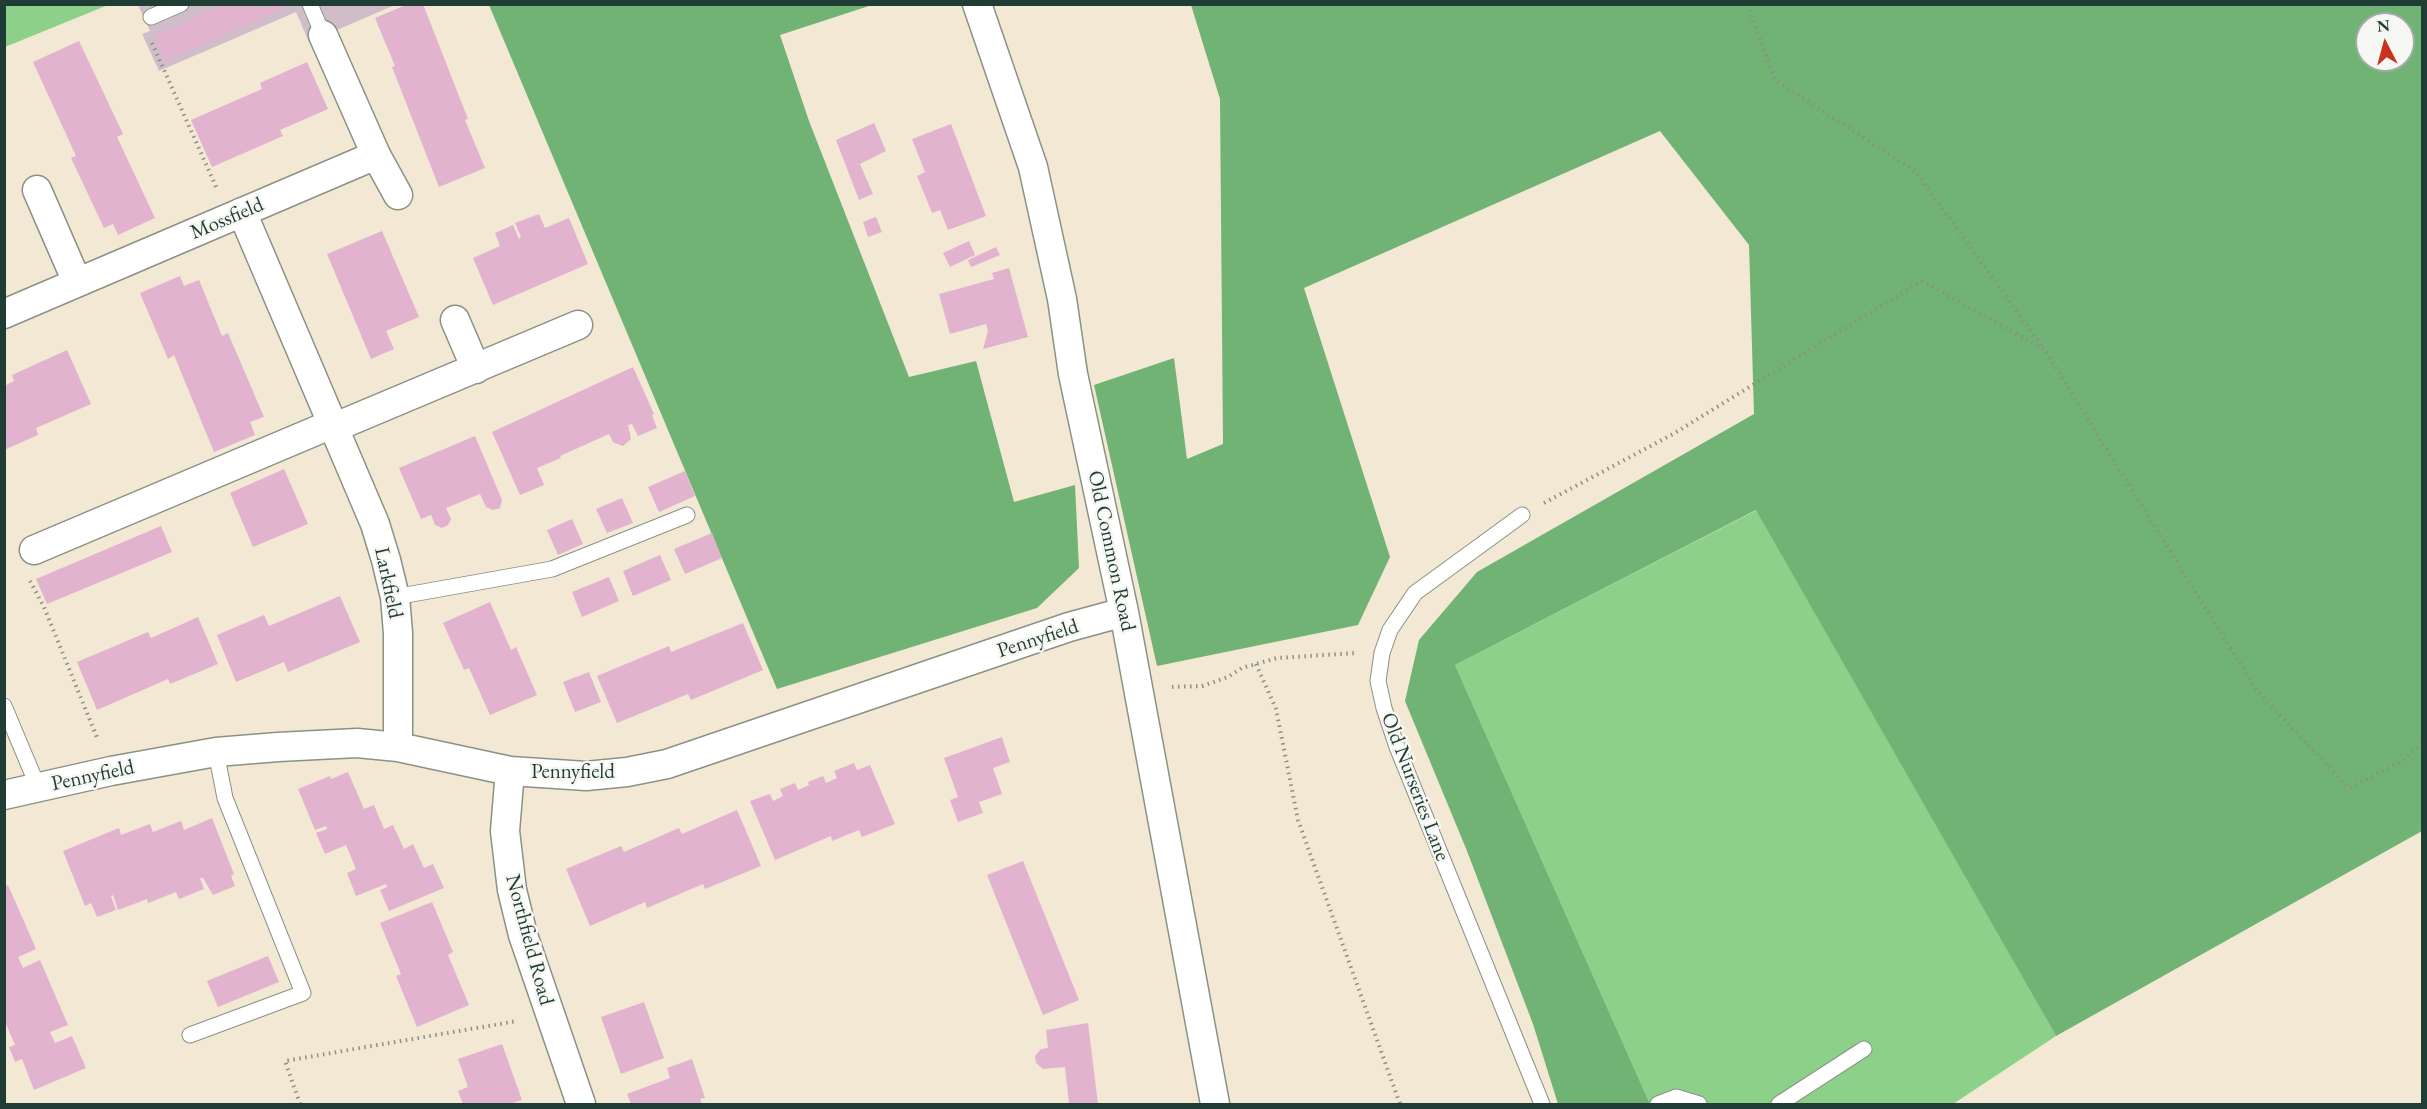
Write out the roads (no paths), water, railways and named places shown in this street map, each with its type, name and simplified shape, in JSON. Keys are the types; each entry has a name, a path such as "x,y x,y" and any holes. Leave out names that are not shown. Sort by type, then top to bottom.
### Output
{"street":[{"name":"Old Common Road","path":"977,4 1033,167 1062,299 1073,374 1124,612 1215,1104"},
{"path":"323,34 376,154 398,195"},
{"name":"Mossfield","path":"4,314 376,154"},
{"path":"37,190 77,282"},
{"name":"Larkfield","path":"235,215 333,426 375,524 395,597 399,633 398,747"},
{"path":"455,320 476,369"},
{"path":"31,564 333,426 476,369 578,325"},
{"name":"Pennyfield","path":"4,795 111,771 216,752 357,743 398,747 510,771 586,776 627,772 667,764 1070,627 1124,612"},
{"name":"Northfield Road","path":"510,771 505,831 513,890 523,935 581,1104"}],"lane":[{"path":"151,17 181,4"},
{"path":"310,4 323,34"},
{"path":"395,597 552,569 687,515"},
{"name":"Old Nurseries Lane","path":"1522,515 1415,593 1390,630 1382,652 1378,681 1397,747 1542,1104"},
{"path":"4,706 38,787"},
{"path":"190,1035 303,993 225,798 216,752"},
{"path":"1779,1104 1864,1049"},
{"path":"1658,1104 1676,1097 1699,1104"}]}
